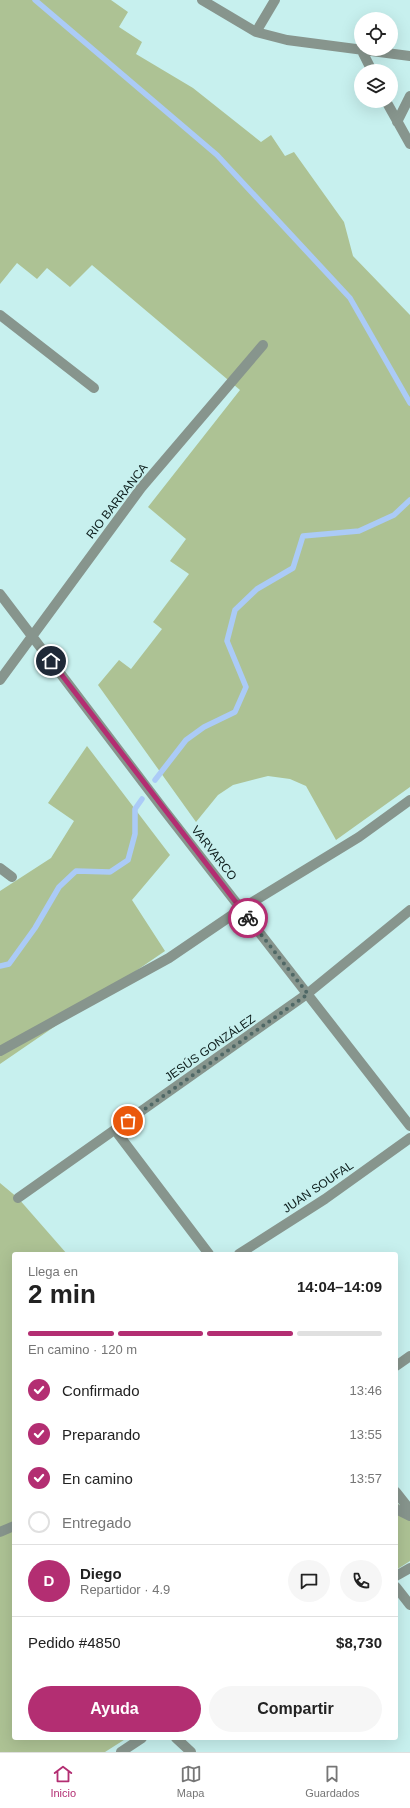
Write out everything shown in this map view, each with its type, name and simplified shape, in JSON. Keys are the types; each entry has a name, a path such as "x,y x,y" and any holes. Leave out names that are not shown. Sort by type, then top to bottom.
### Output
{"street":[{"path":"202,0 256,32 287,40 354,48"},
{"path":"256,32 275,0"},
{"path":"398,54 410,56"},
{"path":"397,122 410,96"},
{"path":"390,108 410,144"},
{"path":"0,315 94,388"},
{"name":"RIO BARRANCA","path":"0,680 141,488 263,345"},
{"name":"VARVARCO","path":"0,594 241,909 410,1126"},
{"path":"0,1051 169,958 241,909 359,837 410,800"},
{"path":"0,868 12,877"},
{"name":"JESÚS GONZÁLEZ","path":"18,1198 308,994 410,910"},
{"path":"115,1130 207,1252"},
{"name":"JUAN SOUFAL","path":"242,1252 325,1199 410,1138"},
{"path":"398,1365 410,1356"},
{"path":"398,1495 410,1510"},
{"path":"398,1510 410,1516"},
{"path":"0,1532 12,1527"},
{"path":"398,1575 410,1568"},
{"path":"398,1590 410,1605"},
{"path":"121,1752 139,1740"},
{"path":"178,1740 191,1752"}],"green space":[{"path":"0,0 111,0 128,12 119,27 142,42 136,54 193,88 261,142 271,135 285,156 294,152 344,222 353,256 410,315 410,787 336,840 306,786 290,779 268,776 233,785 218,795 196,822 98,685 119,660 131,669 162,629 153,622 189,574 170,561 186,539 148,507 240,390 92,265 70,287 47,268 37,279 17,263 0,284"},
{"path":"87,746 170,855 132,900 165,951 0,1064 0,891 51,858 74,821 48,803"},
{"path":"0,1183 18,1198 65,1252 12,1252 12,1740 124,1740 105,1752 0,1752"},
{"path":"398,1503 410,1518 410,1561 398,1569"}],"waterway":[{"path":"35,0 217,155 350,298 410,403"},
{"path":"155,780 186,740 204,727 235,712 246,687 227,641 235,610 257,589 293,568 303,536 359,531 394,515 410,500"},
{"path":"0,966 9,964 35,928 59,887 76,871 110,872 128,860 135,834 135,809 142,799"}],"way so far":[{"path":"128,1121 308,994 248,918"}],"route":[{"path":"51,661 248,918"}]}
